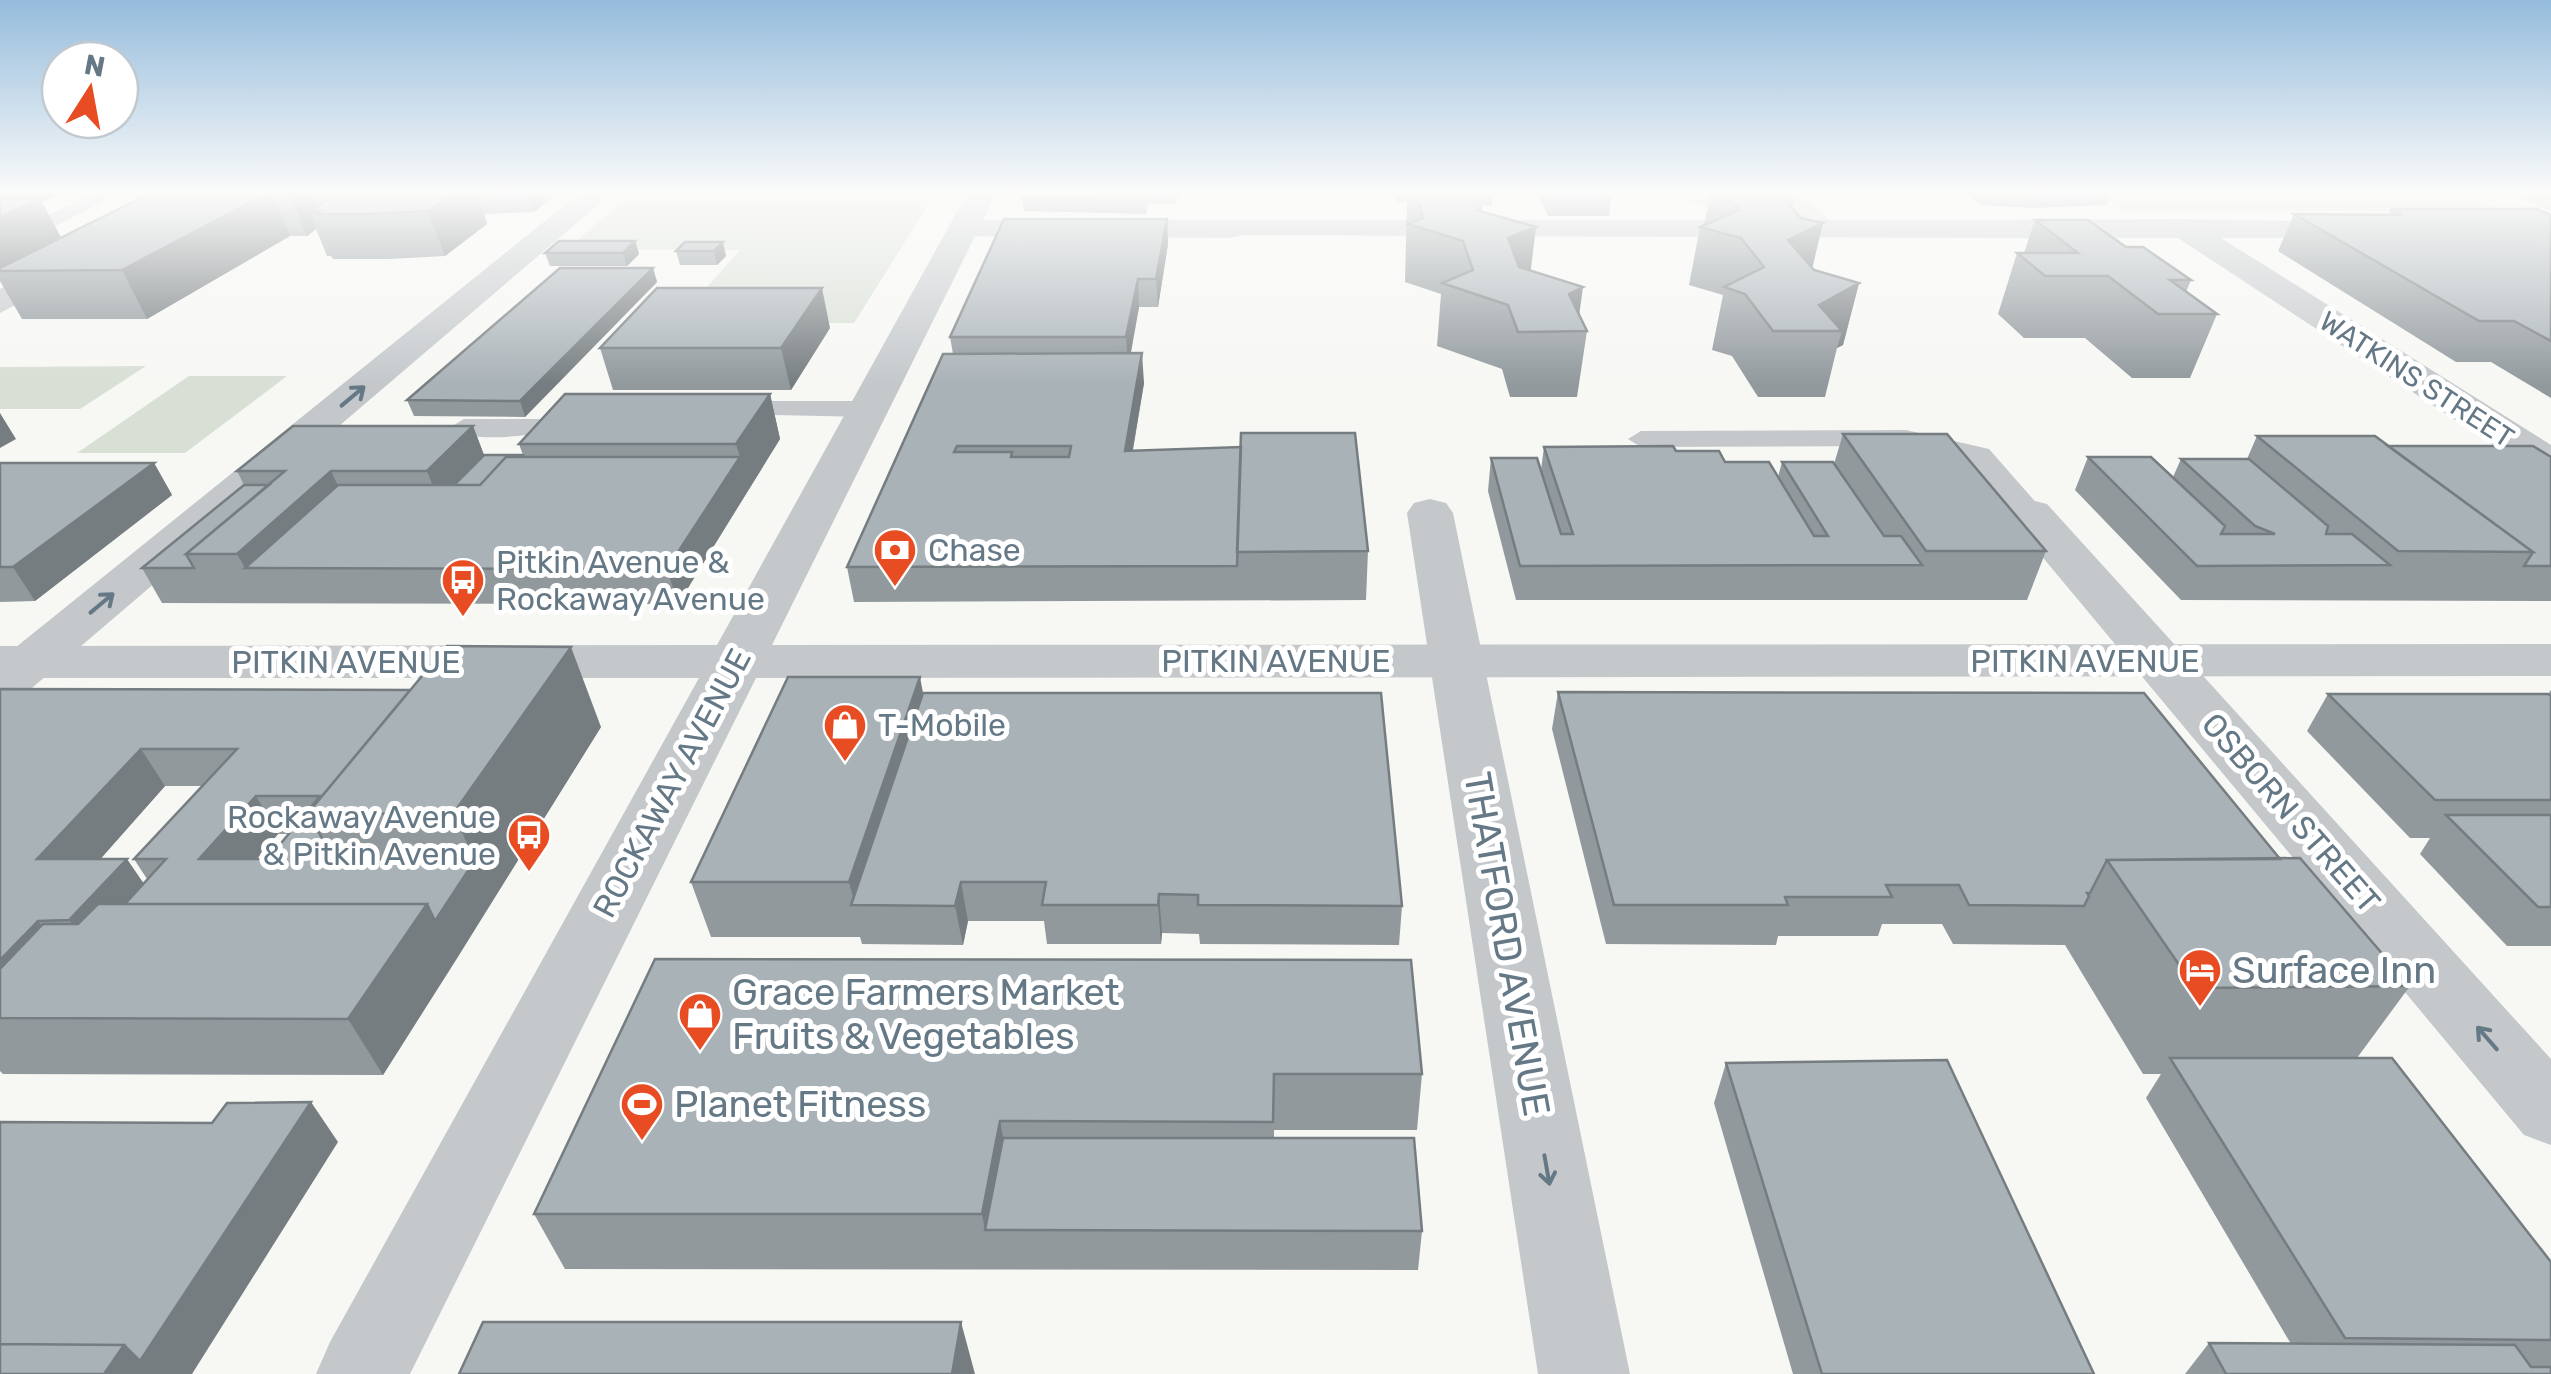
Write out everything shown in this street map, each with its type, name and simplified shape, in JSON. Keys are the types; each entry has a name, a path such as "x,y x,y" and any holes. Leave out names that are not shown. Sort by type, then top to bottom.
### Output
{"street":[{"path":"0,303 90,256"},
{"path":"10,670 520,256"},
{"name":"ROCKAWAY AVENUE","path":"362,1374 949,256"},
{"name":"WATKINS STREET","path":"2227,256 2551,464"},
{"name":"THATFORD AVENUE","path":"1430,513 1584,1374"},
{"name":"OSBORN STREET","path":"2030,514 2551,1112"},
{"name":"PITKIN AVENUE","path":"10,670 736,661 2551,660"}],"lane":[{"path":"698,410 869,409"},
{"path":"464,427 544,428 600,413"},
{"path":"1641,439 1906,438 1979,455 2030,514"}],"shaded area":[{"path":"735,256 896,256 854,323 676,322"},
{"path":"146,366 80,409 0,409 0,367"},
{"path":"189,376 287,376 185,453 77,453"}],"building":[{"path":"24,256 148,256 122,270 0,268"},
{"path":"987,256 1160,256 1156,279 1138,279 1126,337 950,337"},
{"path":"1468,256 1515,256 1519,267 1583,287 1569,294 1587,331 1518,332 1508,305 1442,283 1473,270"},
{"path":"1755,256 1802,256 1814,270 1859,283 1819,305 1842,331 1773,331 1745,294 1724,287 1764,267"},
{"path":"2021,256 2156,256 2191,280 2170,280 2217,314 2158,314 2108,276 2045,276"},
{"path":"2367,256 2551,256 2551,341 2514,321 2479,321"},
{"path":"560,268 653,268 520,401 407,400"},
{"path":"657,288 822,288 781,348 600,348"},
{"path":"1142,353 1125,451 1241,447 1237,566 847,567 943,354","holes":["957,446 1071,446 1069,457 954,452"]},
{"path":"565,394 770,394 736,444 519,444"},
{"path":"293,426 473,426 427,471 331,471 237,554 186,554 285,471 237,471"},
{"path":"1241,433 1355,433 1368,551 1237,552"},
{"path":"1843,434 1947,434 2046,551 1926,551"},
{"path":"2257,436 2375,436 2533,552 2398,551"},
{"path":"1673,446 1676,451 1719,451 1725,462 1769,462 1814,536 1828,536 1782,462 1833,462 1884,536 1901,536 1922,565 1520,566 1491,458 1537,458 1561,534 1573,534 1544,447"},
{"path":"2388,446 2533,446 2551,457 2551,566 2524,566 2533,552"},
{"path":"484,455 524,457 506,457 480,485 454,485"},
{"path":"506,457 740,457 667,569 245,568 338,485 480,485"},
{"path":"2088,457 2151,457 2225,526 2221,534 2275,534 2255,526 2181,459 2249,459 2328,526 2326,534 2352,534 2390,565 2197,566"},
{"path":"0,463 154,463 13,567 0,567"},
{"path":"244,485 269,485 186,554 194,568 142,568"},
{"path":"447,646 571,647 453,814 308,813"},
{"path":"788,677 920,677 849,882 691,882"},
{"path":"0,689 410,690 308,813 328,849 319,859 475,860 435,921 427,904 125,904 166,859 134,859 237,749 141,749 37,859 127,859 69,920 38,921 0,960","holes":["256,796 320,796 268,859 199,859"]},
{"path":"1558,692 2144,693 2280,859 2107,860 2087,893 2084,906 1969,905 1959,885 1886,885 1892,897 1785,897 1788,905 1614,905"},
{"path":"923,693 1381,693 1402,906 1198,905 1198,895 1159,894 1158,905 1042,905 1046,882 961,882 955,906 851,905"},
{"path":"2328,694 2548,694 2551,800 2435,800"},
{"path":"2446,815 2551,815 2551,907 2538,907"},
{"path":"2300,858 2410,986 2195,988 2107,860"},
{"path":"98,904 427,904 348,1019 0,1018 0,969 43,924 78,924"},
{"path":"655,959 1411,960 1422,1074 1274,1074 1273,1122 1000,1121 982,1214 534,1214"},
{"path":"2170,1058 2392,1058 2551,1262 2551,1340 2345,1338"},
{"path":"1947,1060 2094,1374 1822,1374 1726,1063"},
{"path":"311,1102 140,1361 124,1345 0,1344 0,1122 212,1123 227,1103"},
{"path":"1003,1138 1414,1138 1422,1231 985,1230"},
{"path":"483,1322 961,1322 952,1374 459,1374"},
{"path":"2209,1343 2515,1345 2531,1367 2551,1367 2551,1374 2226,1374"},
{"path":"0,1344 124,1345 104,1374 0,1374"}],"place":[{"name":"Chase","path":"895,588"},
{"name":"Pitkin Avenue & Rockaway Avenue","path":"463,618"},
{"name":"T-Mobile","path":"845,763"},
{"name":"Rockaway Avenue & Pitkin Avenue","path":"529,873"},
{"name":"Surface Inn","path":"2200,1008"},
{"name":"Grace Farmers Market Fruits & Vegetables","path":"700,1052"},
{"name":"Planet Fitness","path":"642,1142"}]}
